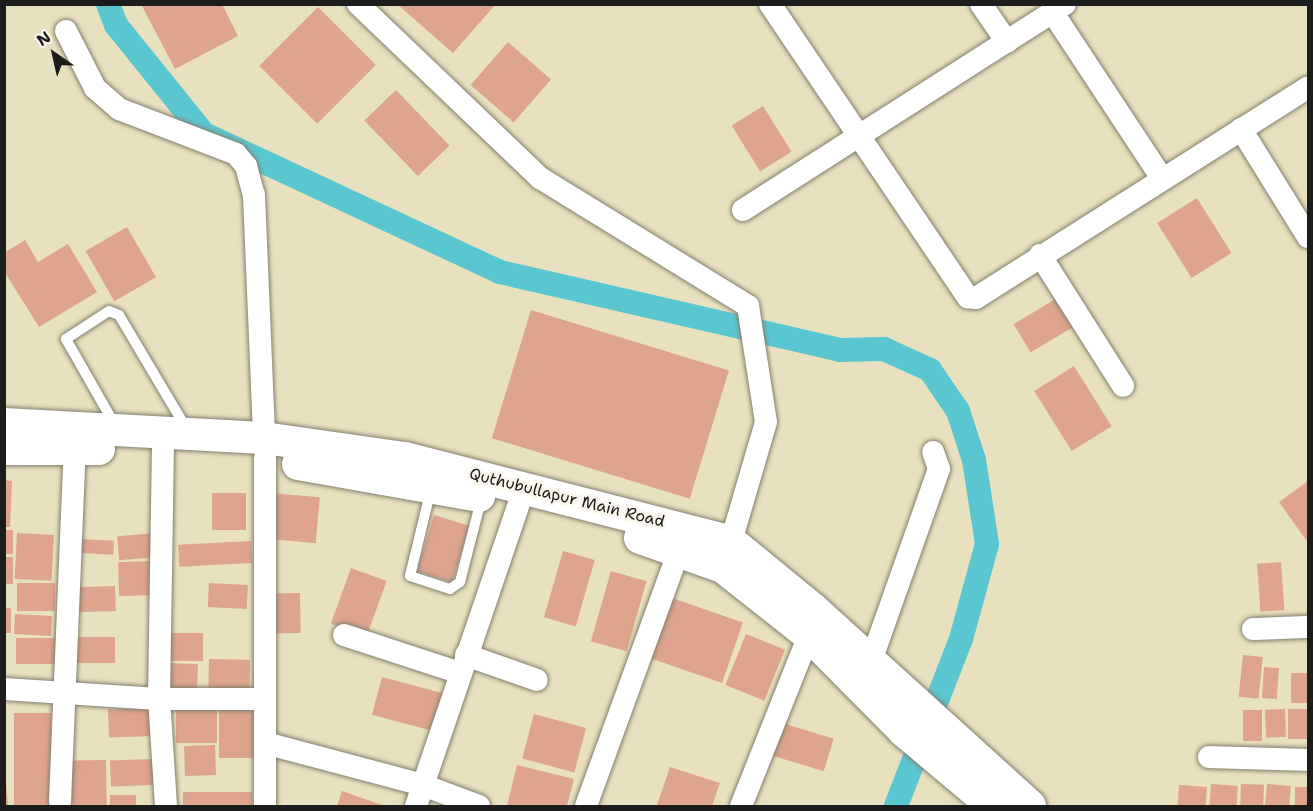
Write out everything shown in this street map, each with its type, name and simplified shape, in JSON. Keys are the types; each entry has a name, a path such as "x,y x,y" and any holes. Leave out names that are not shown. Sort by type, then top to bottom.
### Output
{"main road":[{"name":"Quthubullapur Main Road","path":"4,424 118,430 171,439 405,458 731,542 874,675 912,718 983,784 1030,807"},
{"name":"Quthubullapur Main Road","path":"4,449 75,448 171,439"},
{"name":"Quthubullapur Main Road","path":"265,448 432,487 519,503 679,550 723,567 809,635 874,675"}],"street":[{"path":"358,4 540,178 748,306 755,325 766,422 731,542"},
{"path":"770,4 968,297 976,298 1161,177 1308,87"},
{"path":"981,4 1006,42"},
{"path":"743,210 1059,9 1161,177"},
{"path":"66,31 95,88 119,110 236,154 246,166 254,195 265,448 262,699 265,807"},
{"path":"1241,129 1308,237"},
{"path":"1040,255 1123,386"},
{"path":"166,807 159,699 171,439"},
{"path":"60,801 67,693 75,448"},
{"path":"874,675 939,469 933,452"},
{"path":"416,807 519,503"},
{"path":"586,807 679,550"},
{"path":"1253,628 1308,627"},
{"path":"344,635 537,680"},
{"path":"741,807 809,635"},
{"path":"4,689 159,699 262,699"},
{"path":"265,743 423,785 479,807"},
{"path":"1209,757 1308,760"}],"lane":[{"path":"118,430 66,339 109,311 119,315 171,439"},
{"path":"432,487 411,576 450,590 460,582 482,496"}],"building":[{"path":"141,4 222,4 238,36 175,69"},
{"path":"397,4 496,4 453,53"},
{"path":"318,7 376,65 317,124 259,66"},
{"path":"508,42 551,79 514,122 471,85"},
{"path":"396,90 449,145 418,176 364,121"},
{"path":"763,106 792,152 760,171 732,126"},
{"path":"1197,198 1231,253 1192,278 1157,223"},
{"path":"127,227 156,277 114,301 85,251"},
{"path":"25,240 38,262 68,244 97,292 39,327 4,271 4,253"},
{"path":"1059,297 1076,325 1031,353 1014,324"},
{"path":"531,310 729,371 690,499 492,438"},
{"path":"1074,366 1112,426 1072,451 1034,391"},
{"path":"4,480 12,481 10,527 4,527"},
{"path":"1308,481 1308,539 1306,540 1279,502"},
{"path":"212,493 246,493 246,530 212,530"},
{"path":"270,493 320,497 316,543 266,539"},
{"path":"434,515 469,526 452,582 417,571"},
{"path":"4,530 13,530 13,554 4,554"},
{"path":"17,533 54,535 52,581 15,579"},
{"path":"155,533 157,557 119,560 117,536"},
{"path":"81,539 114,541 113,555 80,553"},
{"path":"251,541 252,563 179,567 178,545"},
{"path":"563,551 595,560 576,626 544,617"},
{"path":"4,557 13,557 13,584 4,584"},
{"path":"152,561 153,595 119,596 118,562"},
{"path":"1281,562 1284,610 1260,612 1257,564"},
{"path":"351,568 387,581 367,636 331,623"},
{"path":"611,571 647,581 626,651 591,641"},
{"path":"17,583 55,583 55,611 17,611"},
{"path":"209,583 248,585 247,609 208,607"},
{"path":"115,586 116,611 78,612 77,587"},
{"path":"300,593 301,633 272,634 271,594"},
{"path":"672,598 743,622 722,683 651,659"},
{"path":"4,608 11,608 11,633 4,633"},
{"path":"15,614 52,616 51,636 14,634"},
{"path":"168,633 203,633 203,661 168,661"},
{"path":"746,634 785,650 764,701 725,685"},
{"path":"74,637 115,637 115,663 74,663"},
{"path":"16,638 56,638 56,664 16,664"},
{"path":"1243,655 1263,657 1259,699 1239,697"},
{"path":"209,659 250,660 249,689 208,688"},
{"path":"166,663 198,664 197,694 165,693"},
{"path":"1264,667 1279,668 1277,699 1262,698"},
{"path":"1291,673 1308,673 1308,703 1291,703"},
{"path":"382,677 444,694 434,731 372,715"},
{"path":"154,708 155,736 109,738 108,710"},
{"path":"176,708 217,708 217,743 176,743"},
{"path":"219,709 256,709 256,758 219,758"},
{"path":"1285,709 1286,737 1266,738 1265,710"},
{"path":"1288,709 1307,709 1307,739 1288,739"},
{"path":"1243,710 1262,710 1262,741 1243,741"},
{"path":"14,713 51,713 51,806 14,806"},
{"path":"534,714 586,728 574,772 522,758"},
{"path":"782,723 834,739 824,771 772,756"},
{"path":"215,745 216,775 185,776 184,746"},
{"path":"154,759 155,785 111,787 110,761"},
{"path":"106,760 107,806 72,806 71,761"},
{"path":"517,765 574,779 567,806 507,806"},
{"path":"670,767 720,783 712,806 657,805"},
{"path":"4,778 6,778 8,806 4,806"},
{"path":"1211,784 1238,786 1237,806 1209,806"},
{"path":"1241,784 1264,785 1263,806 1240,806"},
{"path":"1267,784 1291,786 1289,806 1265,806"},
{"path":"1179,785 1207,787 1206,806 1178,806"},
{"path":"1295,787 1308,787 1308,806 1295,806"},
{"path":"342,791 385,806 337,806"},
{"path":"183,792 252,792 252,806 183,806"},
{"path":"110,795 136,795 136,806 110,806"}],"waterway":[{"path":"108,4 116,25 204,134 500,272 840,350 884,349 930,370 958,411 974,460 987,544 961,639 896,806"}]}
